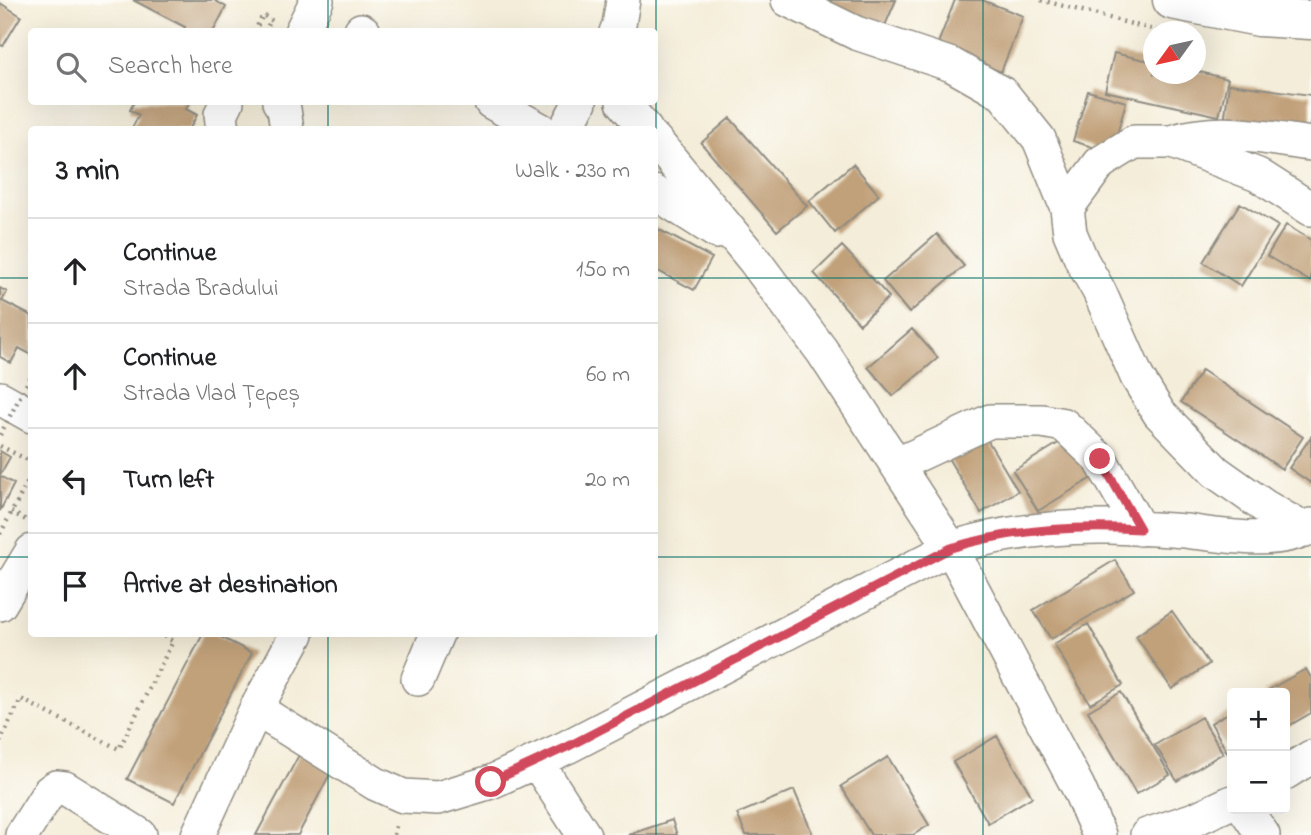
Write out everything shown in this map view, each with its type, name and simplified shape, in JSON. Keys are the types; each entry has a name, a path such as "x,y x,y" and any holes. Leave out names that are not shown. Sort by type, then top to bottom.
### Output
{"main road":[{"path":"1172,0 1259,17 1311,20"}],"street":[{"path":"286,25 317,0"},
{"path":"618,28 623,0"},
{"path":"788,0 856,33 951,65 1003,94 1040,139 1067,208 1070,233 1082,261 1099,291 1137,377 1159,413 1216,472 1264,506 1308,527"},
{"path":"222,126 221,114 226,105"},
{"path":"281,105 286,126"},
{"path":"496,105 534,126"},
{"path":"567,126 578,105"},
{"path":"625,105 643,126"},
{"path":"1067,208 1100,163 1134,142 1172,142 1194,135 1230,134 1311,144"},
{"path":"1172,142 1258,175 1311,209"},
{"path":"658,144 754,260 822,351 898,464 951,548 1078,788 1099,835"},
{"path":"658,194 695,216 754,260"},
{"path":"898,464 990,421 1042,421 1063,425 1100,459 1140,529"},
{"path":"256,709 376,784 403,796 438,798 491,782 536,761 951,548 994,536 1047,530 1109,527 1237,537 1277,536 1308,527"},
{"path":"0,604 28,558"},
{"path":"198,835 256,709 295,637"},
{"path":"418,679 436,637"},
{"path":"1290,770 1311,757"},
{"path":"536,761 584,835"},
{"path":"22,835 49,792 56,787 65,788 140,835"},
{"path":"1147,835 1195,819 1227,804"},
{"path":"1248,814 1263,835"}],"path":[{"path":"1041,0 1143,27"},
{"path":"256,28 263,15 286,25"},
{"path":"13,414 28,382"},
{"path":"0,446 28,460"},
{"path":"0,534 28,481"},
{"path":"11,512 28,521"},
{"path":"1,738 21,699 118,749 173,640 166,637"}],"building":[{"path":"133,0 214,0 226,7 215,28 185,27"},
{"path":"820,0 896,0 884,28"},
{"path":"955,0 982,0 1023,16 1001,72 937,46"},
{"path":"0,3 21,16 3,46 0,45"},
{"path":"1114,53 1143,60 1143,84 1206,84 1206,74 1228,79 1219,116 1105,91"},
{"path":"1229,84 1311,95 1311,134 1224,123"},
{"path":"1088,91 1126,102 1112,153 1073,141"},
{"path":"132,105 188,105 186,109 197,115 191,126 133,126 139,115 130,110"},
{"path":"730,118 807,206 777,231 701,143"},
{"path":"853,164 879,195 835,233 809,201"},
{"path":"1240,203 1278,226 1241,286 1203,262"},
{"path":"1286,225 1311,240 1311,282 1267,256"},
{"path":"658,229 712,258 694,290 658,271"},
{"path":"937,234 964,266 909,313 883,281"},
{"path":"842,246 889,297 860,324 814,273"},
{"path":"0,288 7,292 2,301 28,314 28,353 19,348 11,363 0,357"},
{"path":"912,329 938,358 893,396 868,367"},
{"path":"1202,370 1303,437 1282,469 1181,402"},
{"path":"982,431 1018,491 981,513 945,453"},
{"path":"1070,436 1095,476 1038,511 1013,471"},
{"path":"1311,437 1311,483 1289,468"},
{"path":"0,451 10,457 0,475"},
{"path":"0,476 14,484 0,511"},
{"path":"1115,560 1134,590 1051,639 1033,610"},
{"path":"1172,611 1209,664 1172,689 1136,636"},
{"path":"1088,624 1123,685 1090,704 1054,644"},
{"path":"201,637 221,637 252,653 174,803 127,779"},
{"path":"1306,669 1311,678 1311,713 1290,725 1290,688 1272,688"},
{"path":"1121,692 1170,775 1136,794 1088,711"},
{"path":"1227,714 1227,752 1211,723"},
{"path":"1201,717 1223,753 1177,781 1155,745"},
{"path":"997,736 1032,797 988,823 953,762"},
{"path":"300,753 332,770 298,835 256,835"},
{"path":"888,757 929,825 913,835 871,835 841,786"},
{"path":"794,790 813,835 746,835 737,814"},
{"path":"672,820 677,835 628,835"}],"route":[{"path":"491,782 567,747 951,548 982,538 1007,534 1109,527 1140,529 1100,459"}]}
